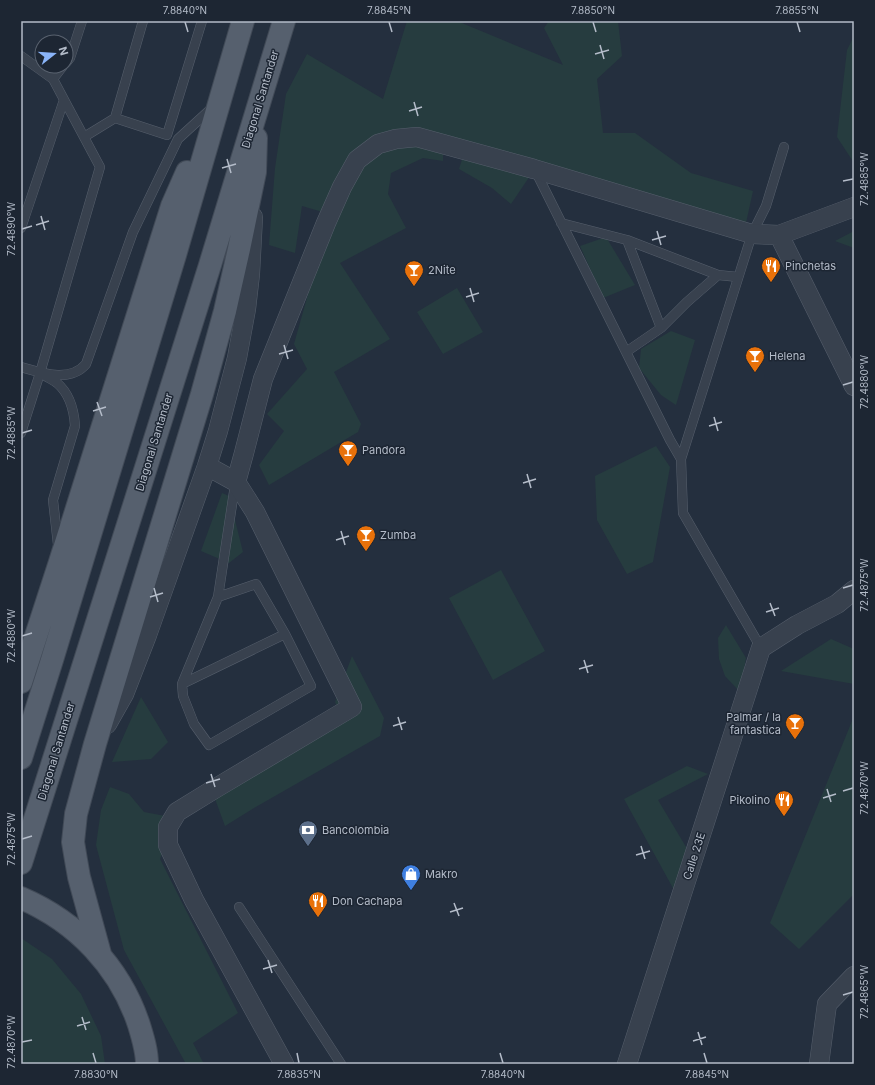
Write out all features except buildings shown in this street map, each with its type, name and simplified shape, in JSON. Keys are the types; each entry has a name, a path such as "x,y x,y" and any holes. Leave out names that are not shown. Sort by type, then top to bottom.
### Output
{"main road":[{"path":"21,758 175,254 243,21"},
{"name":"Diagonal Santander","path":"21,863 210,265 284,21"},
{"path":"21,682 172,206 219,102"},
{"path":"100,954 79,877 73,842 76,814 95,744 210,364 232,282 255,172 258,105"},
{"path":"21,898 51,913 69,925 100,954 124,989 135,1012 142,1035 148,1064"}],"street":[{"path":"236,482 263,379 326,222 342,187 357,160 378,144 396,139 417,137 534,169 752,234 778,235 854,207"},
{"path":"95,744 124,694 147,636 207,466 229,391 246,309 250,274 255,172"},
{"path":"778,235 854,386"},
{"path":"207,466 236,482 254,512 352,707 177,812 168,827 168,846 194,900 284,1064"},
{"path":"761,648 837,604 854,590"},
{"name":"Calle 23E","path":"627,1064 761,648"},
{"path":"819,1064 826,1004 854,976"}],"lane":[{"path":"74,46 82,21"},
{"path":"84,137 115,118 143,21"},
{"path":"115,118 167,134 202,21"},
{"path":"21,56 53,79 100,167 21,433"},
{"path":"53,79 57,74"},
{"path":"21,228 64,100"},
{"path":"21,367 40,373 61,376 78,372 86,364 133,232 178,139 219,102"},
{"path":"761,648 683,513 681,459 752,234 766,206 784,147"},
{"path":"534,169 670,440 681,459"},
{"path":"561,223 627,240 718,275 738,277"},
{"path":"627,240 661,328"},
{"path":"626,352 661,328 687,302 718,275"},
{"path":"40,373 58,384 67,395 72,406 74,416 74,426 54,500 60,562"},
{"path":"218,597 256,584 285,634 311,686 209,745 194,724 183,696 182,684 218,597 236,482"},
{"path":"182,684 285,634"},
{"path":"239,907 341,1064"}],"green space":[{"path":"407,21 457,21 563,65 544,28 549,21 618,21 622,56 597,79 603,133 635,133 691,173 753,191 746,223 416,133 379,139 326,213 302,206 295,253 269,245 275,168 286,94 307,54 383,99"},
{"path":"854,36 854,163 837,137 847,50"},
{"path":"380,145 443,146 443,161 423,158 391,173 388,194 406,228 340,263 390,339 334,372 361,424 358,432 269,485 259,465 284,431 267,414 307,369 294,344 325,234 358,162"},
{"path":"465,150 534,170 511,204 492,188 459,169"},
{"path":"854,231 854,248 835,241"},
{"path":"606,237 635,285 603,298 580,246"},
{"path":"457,288 483,332 443,354 417,312"},
{"path":"671,331 695,340 676,405 661,395 639,368 641,349"},
{"path":"656,446 670,467 653,562 627,574 597,520 595,476"},
{"path":"222,493 229,496 243,552 229,563 201,551"},
{"path":"501,570 545,651 493,680 449,598"},
{"path":"726,625 746,658 740,692 725,676 719,659 718,638"},
{"path":"831,639 854,649 854,684 781,671"},
{"path":"352,656 384,718 380,736 225,826 214,796 343,720 335,702"},
{"path":"141,697 168,742 151,759 112,762"},
{"path":"854,716 854,894 799,949 770,923"},
{"path":"687,766 708,774 658,800 692,857 674,890 624,799"},
{"path":"110,787 129,794 144,812 176,818 160,859 238,1013 193,1043 204,1064 186,1064 124,950 96,845 101,810"},
{"path":"21,938 52,959 81,994 101,1036 105,1064 21,1064"}],"place":[{"name":"Pinchetas","path":"771,283"},
{"name":"2Nite","path":"414,287"},
{"name":"Helena","path":"755,373"},
{"name":"Pandora","path":"348,467"},
{"name":"Zumba","path":"366,552"},
{"name":"Palmar / la fantastica","path":"795,740"},
{"name":"Pikolino","path":"784,817"},
{"name":"Bancolombia","path":"308,847"},
{"name":"Makro","path":"411,891"},
{"name":"Don Cachapa","path":"318,918"}]}
